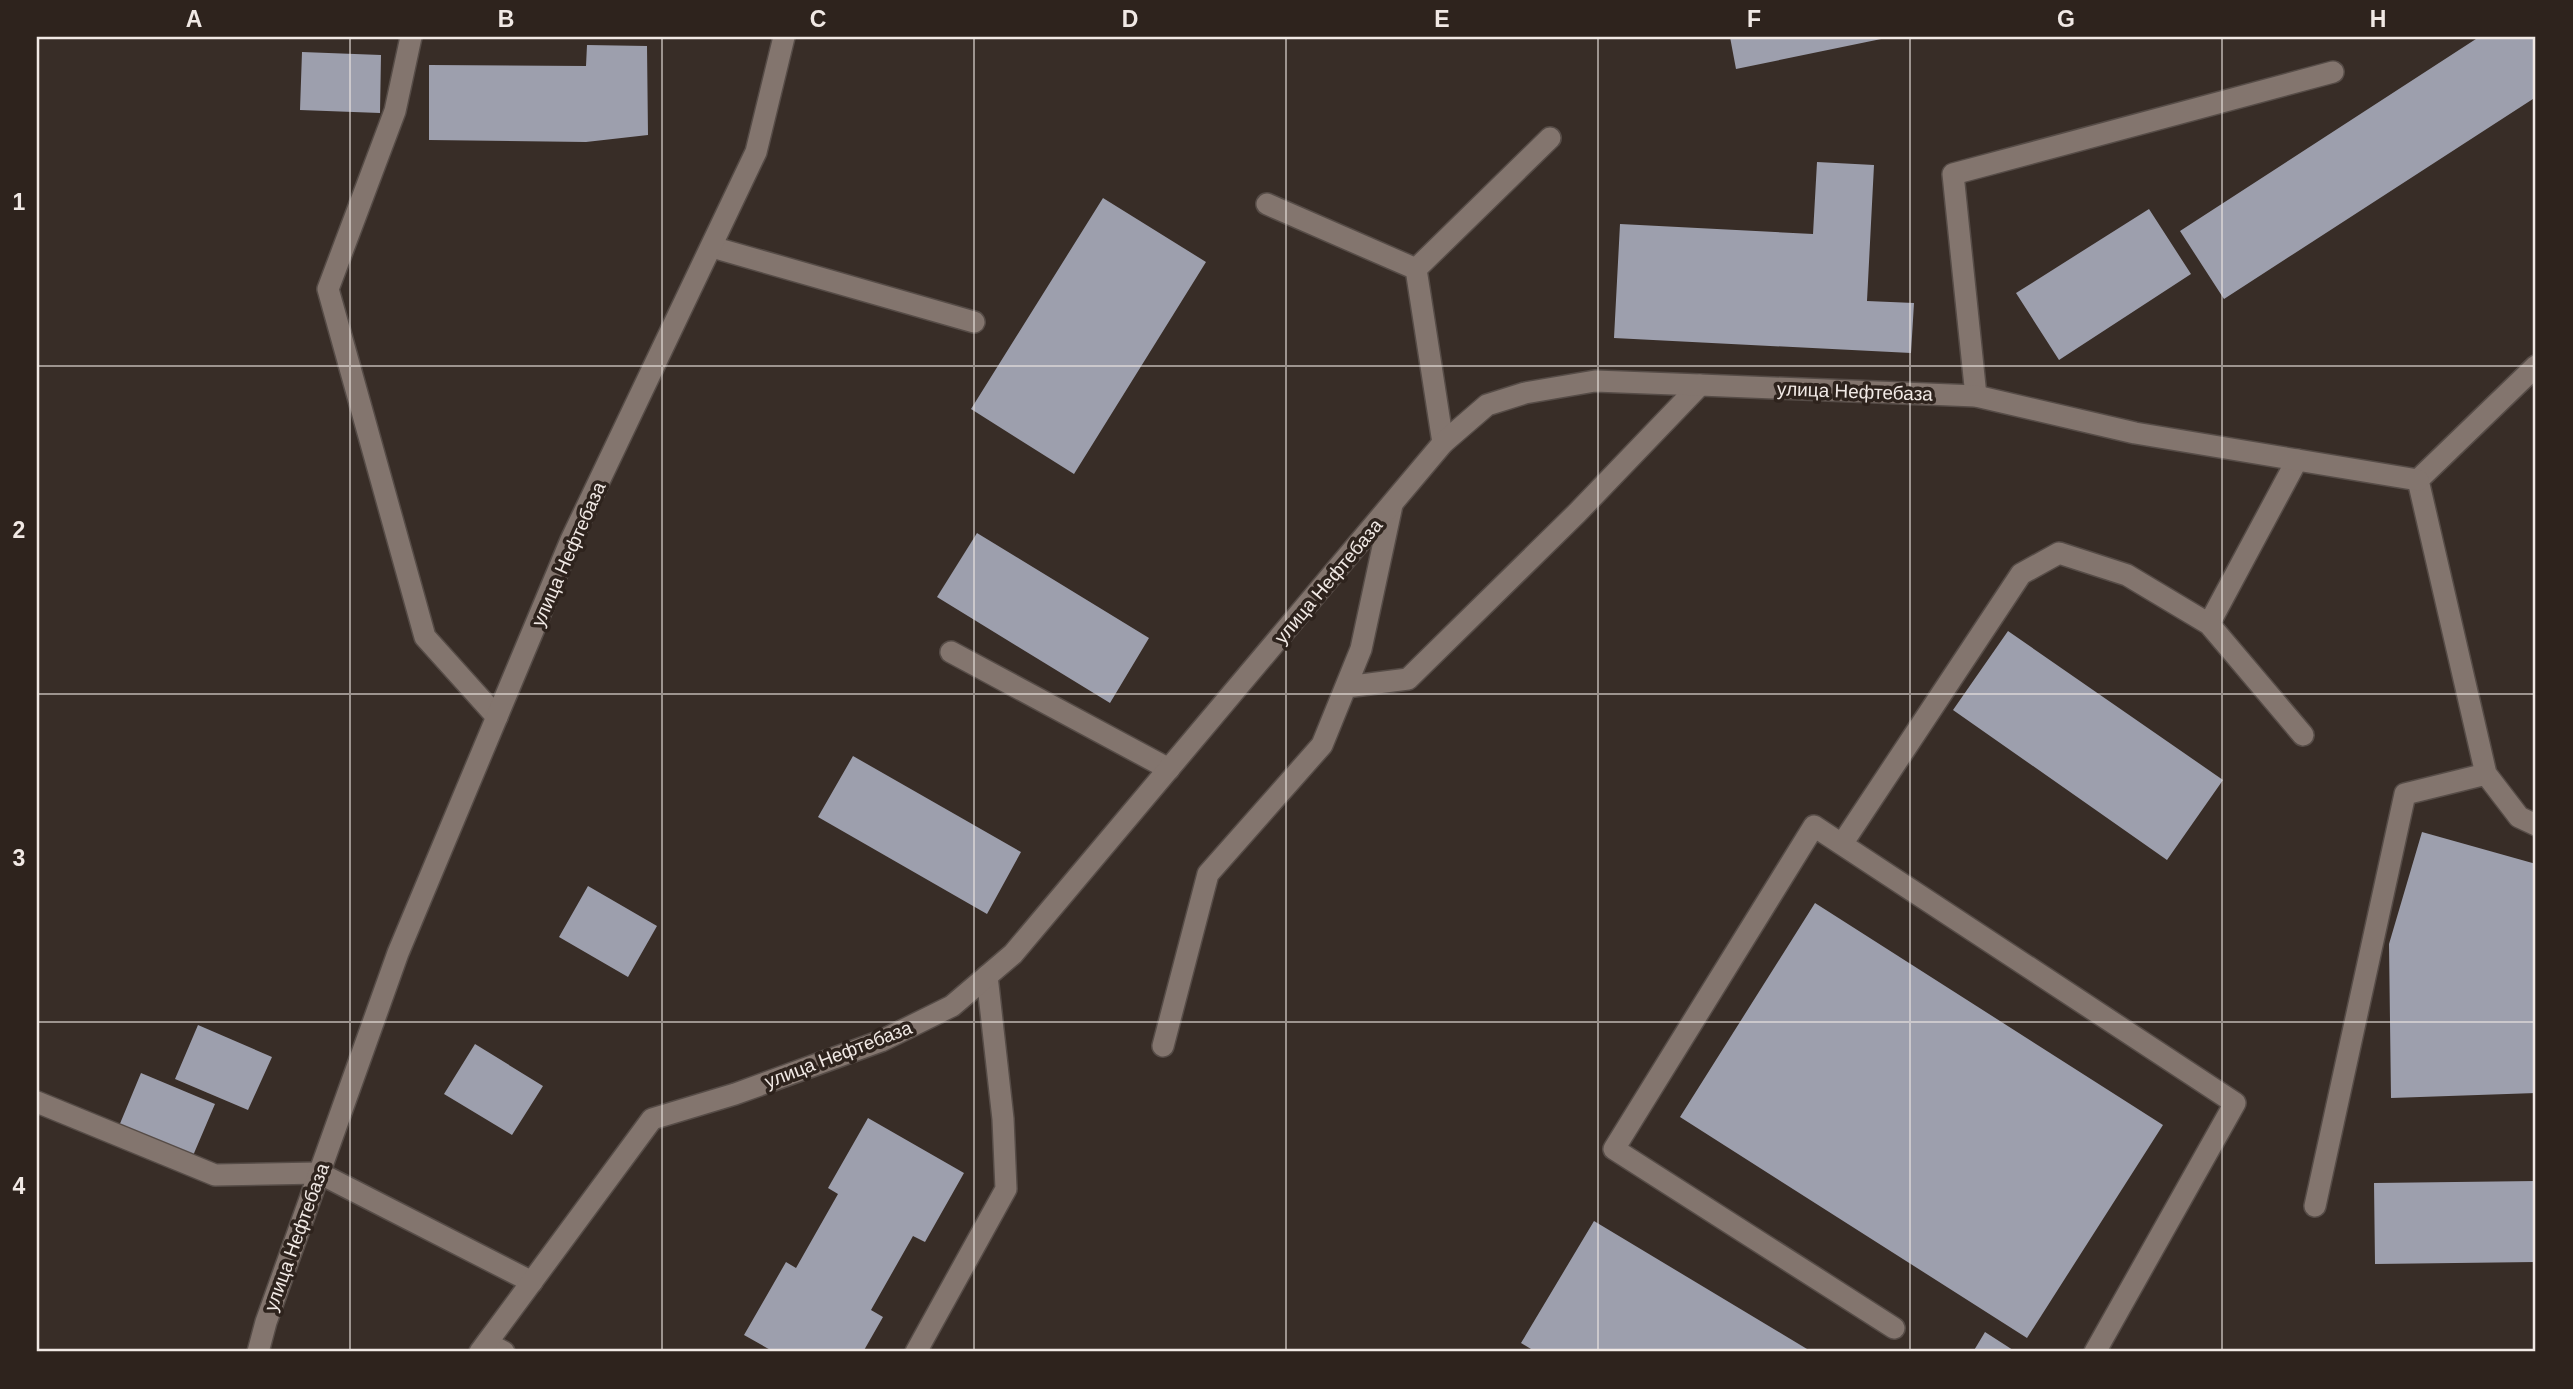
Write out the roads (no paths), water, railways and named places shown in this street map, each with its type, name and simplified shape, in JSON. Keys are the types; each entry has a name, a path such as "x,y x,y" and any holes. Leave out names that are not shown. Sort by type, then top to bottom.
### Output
{"street":[{"path":"411,37 395,111 328,289 425,637 497,717"},
{"name":"улица Нефтебаза","path":"258,1352 266,1322 398,953 571,540 756,152 784,37"},
{"path":"1976,396 1953,174 2333,72"},
{"path":"1416,268 1550,138"},
{"path":"1267,204 1416,268"},
{"path":"712,247 974,322"},
{"path":"1416,268 1443,443"},
{"path":"2536,366 2417,480 2486,774 2519,817 2536,825"},
{"name":"улица Нефтебаза","path":"491,1349 532,1282 652,1119 735,1094 881,1041 952,1006 1013,954 1443,443 1487,405 1525,393 1595,381 1976,396 2135,433 2417,480"},
{"path":"1346,687 1408,679 1577,513 1700,385"},
{"path":"2209,624 2297,460"},
{"path":"1163,1046 1208,874 1322,745 1361,649 1392,505"},
{"path":"1842,844 2021,575 2059,552 2127,575 2209,624 2303,735"},
{"path":"951,652 1169,769"},
{"path":"2315,1206 2405,793 2486,774"},
{"path":"1894,1328 1614,1149 1814,826 2235,1103 2095,1352"},
{"path":"916,1352 1006,1189 1003,1119 987,976"},
{"path":"37,1102 215,1175 319,1173 532,1282"}]}
